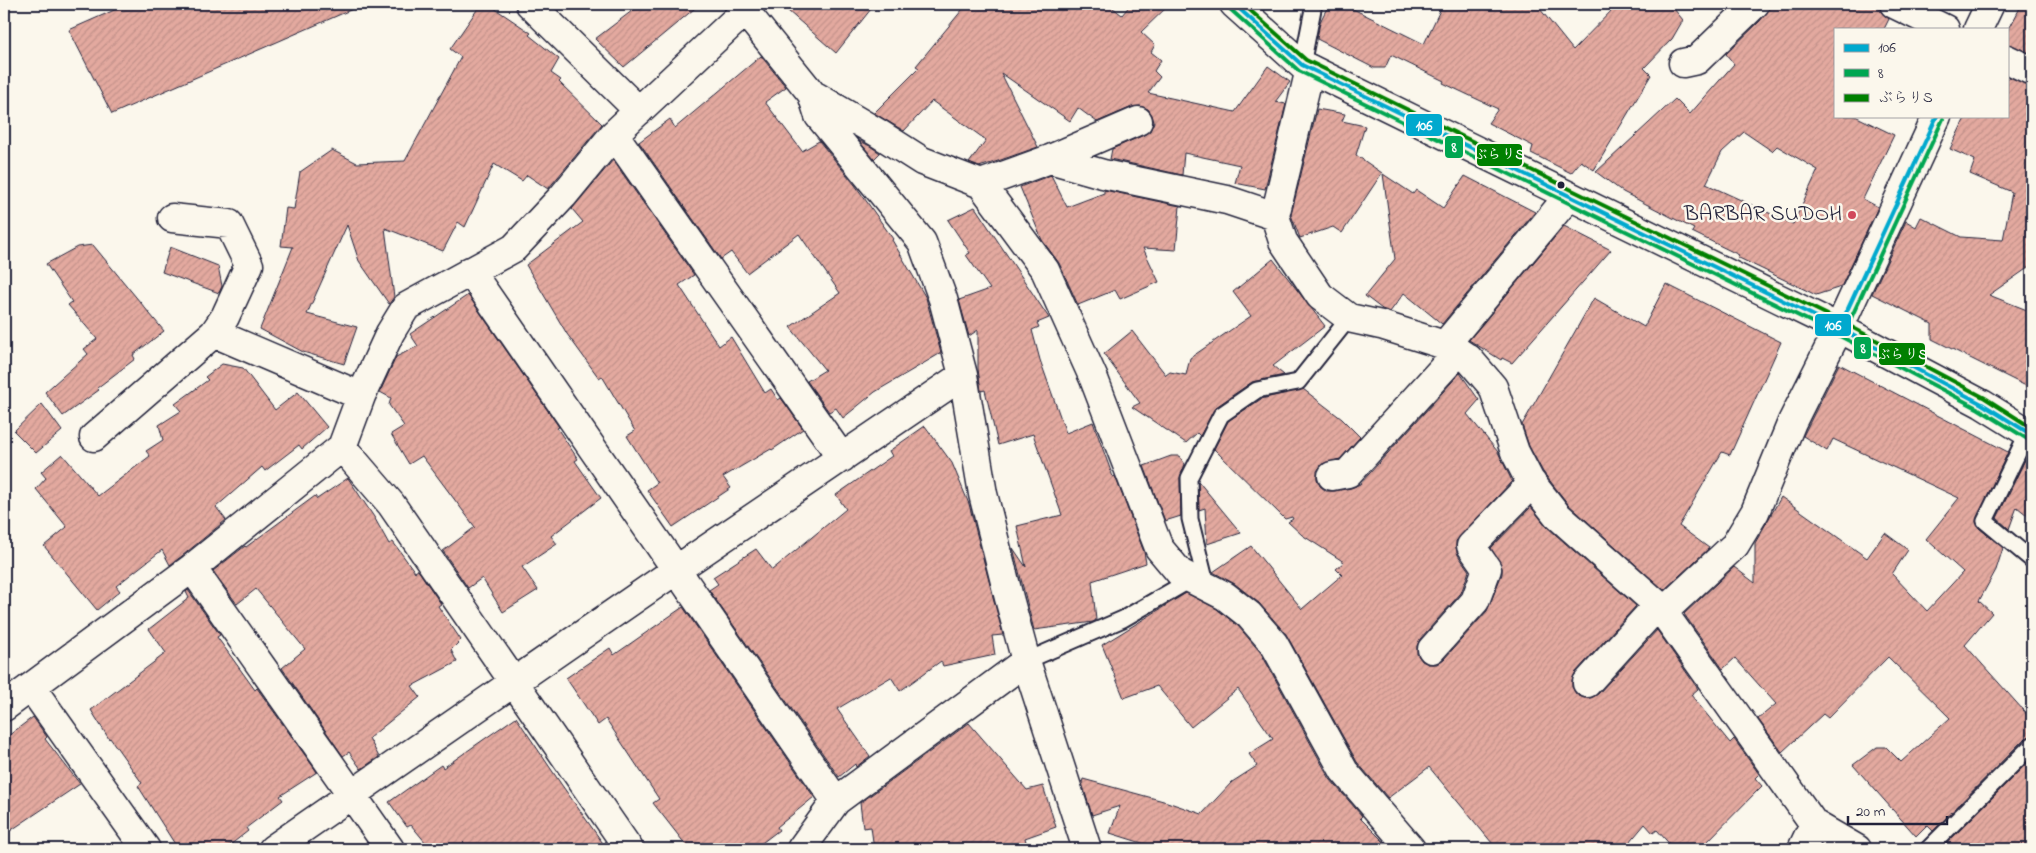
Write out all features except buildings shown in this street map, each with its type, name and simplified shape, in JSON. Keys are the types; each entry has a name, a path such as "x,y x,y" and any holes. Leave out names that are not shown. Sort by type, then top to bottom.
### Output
{"street":[{"path":"530,4 639,111"},
{"path":"1234,4 1306,67 1568,197 1839,328 1982,404 2030,434"},
{"path":"1683,63 1696,60 1755,4"},
{"path":"1894,4 1943,28"},
{"path":"1978,28 1990,4"},
{"path":"4,707 192,568 342,447 390,333 406,308 514,248 563,196 614,134 744,7 812,94 819,116 922,242 943,299 963,375 983,494 1008,598 1026,661 1087,849"},
{"path":"2008,59 2032,71"},
{"path":"1306,67 1275,216 1283,241 1320,296 1349,318 1381,325 1452,348 1469,359 1493,387 1515,452 1532,483 1557,515 1661,608 1814,824 1857,849"},
{"path":"812,94 922,161 981,184 1045,270 1094,379 1159,548 1180,573 1225,596 1250,614 1274,644 1344,771 1411,849"},
{"path":"1588,683 1661,608 1735,545 1755,512 1792,422 1839,328 1936,118"},
{"path":"981,184 1050,159 1138,121"},
{"path":"614,134 842,458"},
{"path":"1050,159 1103,174 1227,200 1275,216"},
{"path":"1332,476 1348,473 1452,348 1568,197"},
{"path":"94,437 214,333 225,317 249,265 229,224 172,218"},
{"path":"470,271 836,801"},
{"path":"214,333 362,396"},
{"path":"273,849 676,570 963,375"},
{"path":"342,447 391,504 515,681 629,849"},
{"path":"1432,649 1475,601 1487,569 1471,546 1532,483"},
{"path":"192,568 390,849"},
{"path":"801,849 836,801 1026,661"},
{"path":"31,687 146,849"},
{"path":"1802,849 1814,824"}],"lane":[{"path":"1306,67 1314,4"},
{"path":"1026,661 1123,619 1199,583 1190,519 1189,478 1221,415 1257,390 1298,382 1349,318"},
{"path":"2030,434 1985,521 2032,560"},
{"path":"1928,849 2032,745"}],"transit line":[{"name":"106","path":"1234,4 1302,65 1839,328 1982,404 2032,435"},
{"name":"ぶらりS","path":"1243,4 1306,60 1842,322 1985,398 2032,428"},
{"name":"8","path":"1230,9 1299,71 1836,334 1979,409 2029,440"},
{"name":"106","path":"1839,328 1936,118"},
{"name":"8","path":"1845,331 1943,119"}],"place":[{"name":"BARBAR SUDOH","path":"1852,215"}]}
